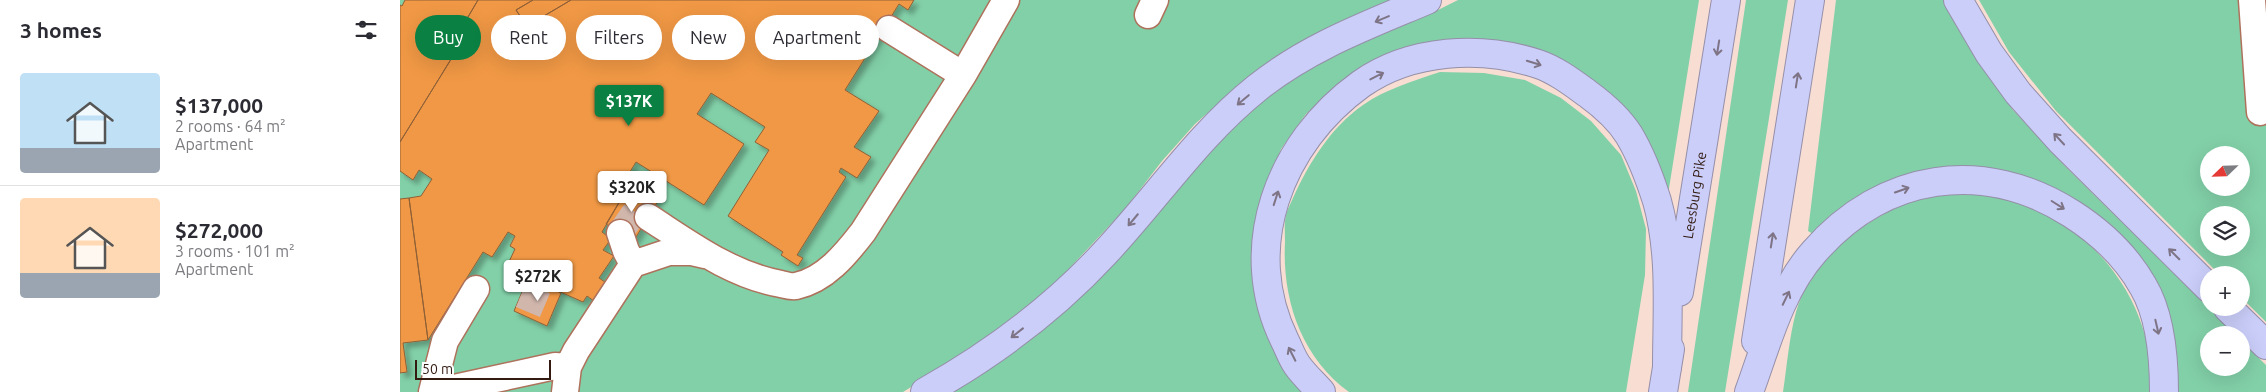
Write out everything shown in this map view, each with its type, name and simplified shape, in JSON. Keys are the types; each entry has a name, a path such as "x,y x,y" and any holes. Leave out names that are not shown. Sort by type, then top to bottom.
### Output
{"highway":[{"path":"925,392 998,348 1074,285 1105,253 1210,130 1259,87 1314,50 1339,37 1427,0"},
{"name":"Leesburg Pike","path":"1665,379 1726,0"},
{"path":"1748,392 1810,0"},
{"path":"1958,0 1989,54 2018,93 2060,140 2200,279"},
{"path":"1321,392 1297,365 1278,326 1266,285 1264,243 1275,197 1290,162 1310,132 1335,106 1362,84 1396,66 1428,57 1465,52 1501,54 1540,64 1570,80 1604,106 1628,134 1644,164 1665,240 1665,379"},
{"path":"1748,392 1779,313 1796,276 1813,252 1838,228 1866,207 1899,190 1939,180 1977,179 2012,186 2051,201 2089,225 2120,253 2144,287 2156,321 2164,357 2164,392"},
{"path":"2236,316 2266,345"}],"lane":[{"path":"648,217 708,255 756,280 794,286 820,276 845,255 863,232 963,75 1006,0"},
{"path":"2252,0 2260,112"},
{"path":"890,29 963,75"},
{"path":"620,234 633,264"},
{"path":"565,392 568,367 600,311 633,264 670,252 692,252 708,255"},
{"path":"432,392 445,341 476,289"},
{"path":"436,392 555,366 568,367"}],"green space":[{"path":"400,0 1399,0 1332,26 1280,55 1237,87 1195,124 1162,161 1125,209 1049,290 992,337 903,392 400,392"},
{"path":"1458,0 1699,0 1667,201 1571,70 1381,59 1341,83 1306,114 1281,149 1264,198 1255,255 1256,296 1271,341 1307,392 953,392 980,376 1038,333 1093,285 1227,130 1276,91 1324,60 1376,34 1432,13"},
{"path":"1746,0 1788,0 1725,392 1688,392"},
{"path":"1836,0 1944,0 1980,65 2013,110 2065,166 2200,299 2200,316 2217,316 2227,326 2200,326 2200,376 2250,376 2250,350 2266,365 2266,392 2176,392 2175,341 2166,302 2152,279 2115,229 2092,210 2044,183 1986,170 1822,227 1813,234 1808,231"},
{"path":"1979,0 2266,0 2266,322 2250,306 2250,266 2211,266 2201,256 2250,256 2250,206 2200,206 2200,255 2056,111 2009,52"},
{"path":"1440,72 1484,73 1525,80 1561,98 1591,121 1621,155 1636,191 1646,229 1645,275 1626,392 1349,392 1332,378 1318,362 1307,344 1291,305 1285,263 1286,215 1299,185 1322,147 1351,114 1372,99 1390,90"},
{"path":"1967,194 2008,198 2041,211 2061,222 2097,252 2113,270 2136,310 2147,347 2149,392 1783,392 1796,312 1813,276 1826,260 1857,231 1893,210 1924,198"}],"building":[{"path":"405,0 478,0 469,15 415,15 415,60 451,60 400,142 400,5 402,6"},
{"path":"478,0 533,0 516,10 519,15 491,15 491,60 566,60 566,15 546,15 571,0 914,0 908,10 899,4 879,36 879,15 755,15 755,60 864,60 845,90 879,111 854,147 871,157 857,178 841,168 839,172 846,177 797,255 803,258 798,266 781,255 783,252 728,216 769,150 755,142 765,127 711,93 697,114 744,144 704,205 636,162 625,180 630,184 602,232 611,239 603,250 614,256 599,278 605,282 594,301 587,296 583,302 506,268 515,249 510,246 515,236 508,232 492,257 483,252 428,340 409,198 421,196 432,179 419,170 413,180 400,171 400,142 451,60 481,60 481,15 469,15"},
{"path":"533,0 571,0 546,15 519,15 516,10"},
{"path":"630,184 658,201 633,242 606,224"},
{"path":"409,198 428,340 403,343 407,372 400,373 400,199"},
{"path":"528,278 561,293 547,326 514,311"}],"tunnel":[{"path":"620,233 637,209 648,217"},
{"path":"521,295 554,309"}]}
